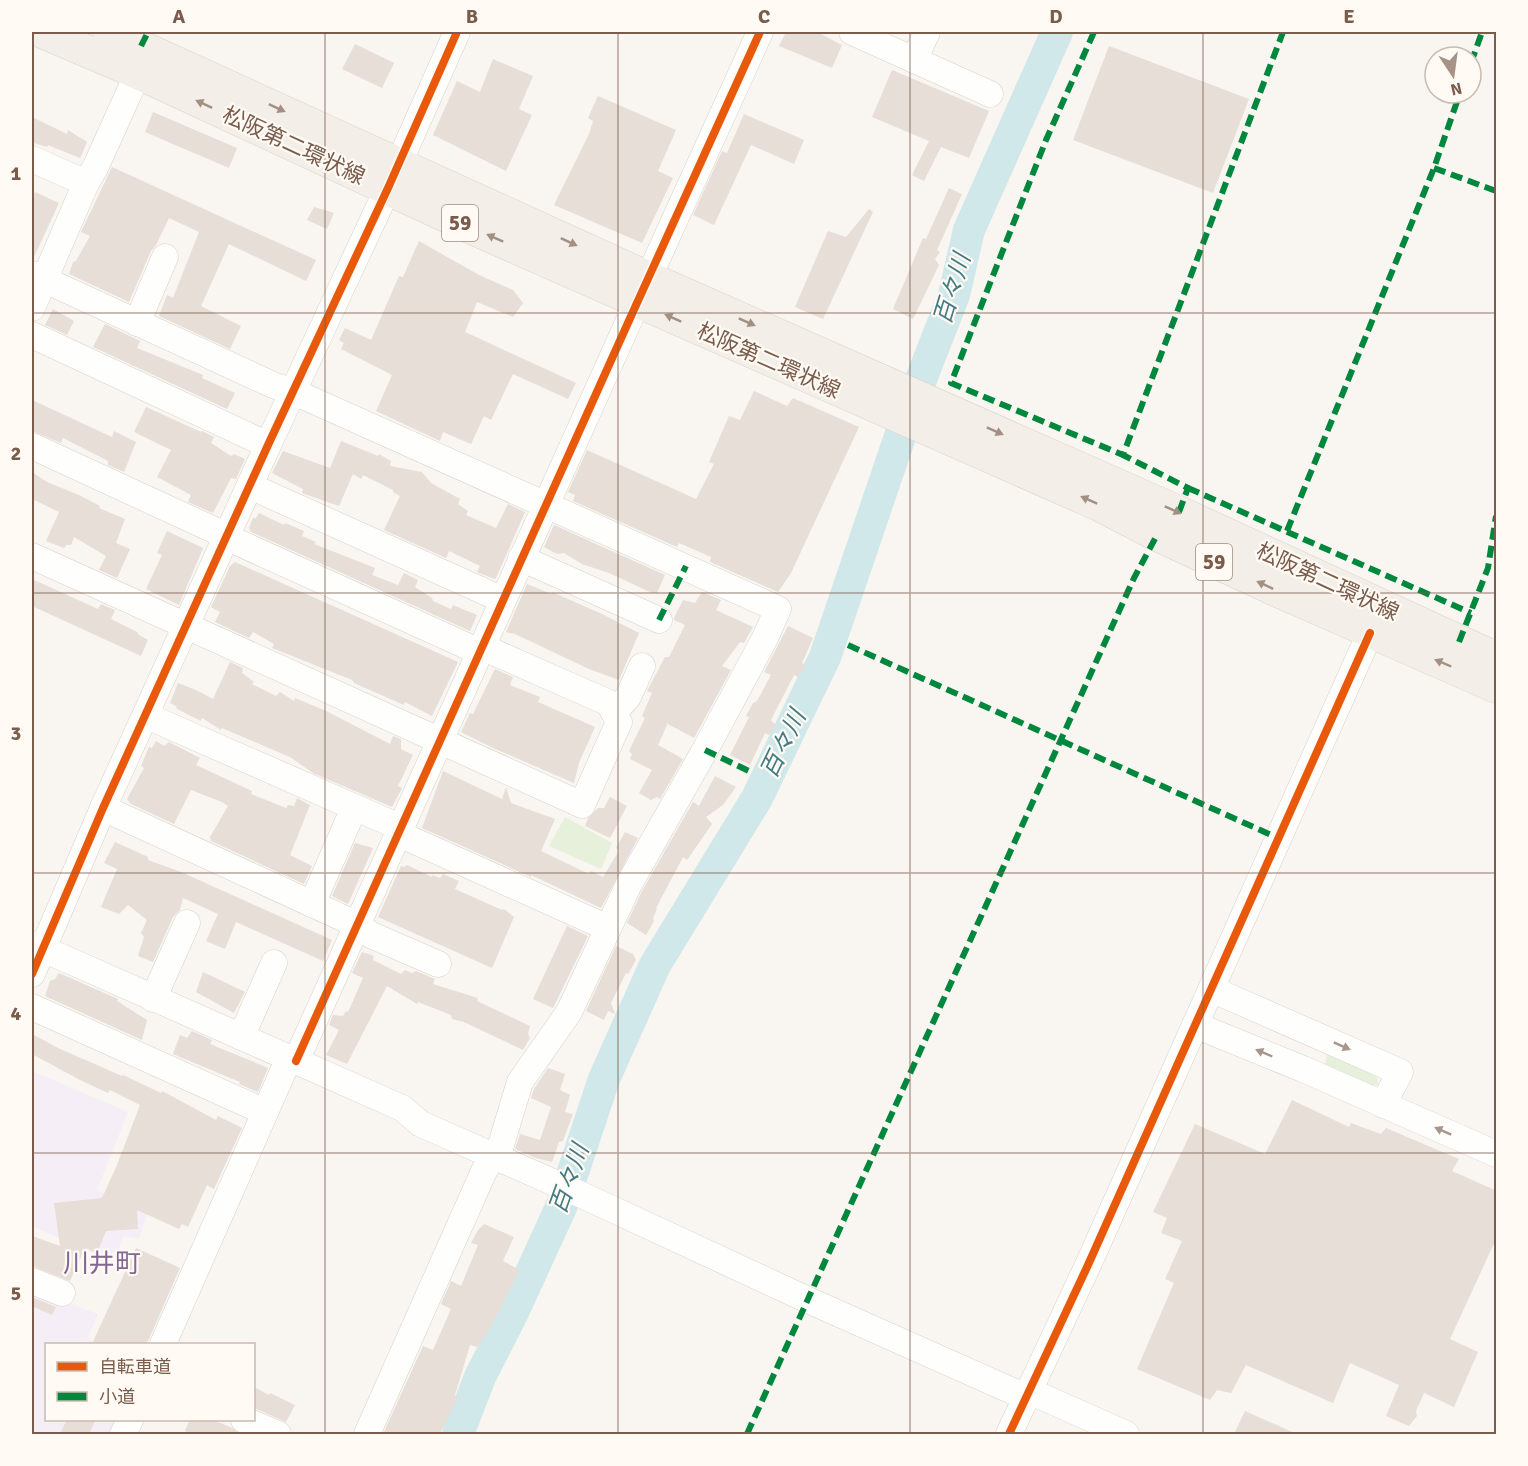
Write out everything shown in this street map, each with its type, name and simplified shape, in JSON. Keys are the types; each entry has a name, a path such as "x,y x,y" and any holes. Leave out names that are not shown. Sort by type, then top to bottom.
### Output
{"main road":[{"name":"松阪第二環状線","path":"42,32 393,176"},
{"name":"松阪第二環状線","path":"109,32 393,176 642,290 937,420 1179,512 1497,658"},
{"name":"松阪第二環状線","path":"937,420 1157,535 1370,633 1497,687"}],"street":[{"path":"32,974 37,947 147,716 457,32"},
{"path":"163,1343 293,1060 358,925 521,558 760,32"},
{"path":"852,32 990,94"},
{"path":"914,60 927,32"},
{"path":"32,308 38,277 95,168 138,73"},
{"path":"32,159 86,183"},
{"path":"137,322 165,257"},
{"path":"38,277 273,385 294,392 778,609 765,638 629,884 569,1012 520,1082 495,1157 480,1181 367,1434"},
{"path":"32,335 268,445"},
{"path":"32,446 481,650 609,703 619,722 582,805 32,556"},
{"path":"250,486 503,600"},
{"path":"521,558 659,620"},
{"path":"1009,1434 1370,633"},
{"path":"614,712 628,697 642,666"},
{"path":"147,716 354,808 608,928"},
{"path":"104,808 358,925 371,935 438,964"},
{"path":"312,904 354,808"},
{"path":"153,999 187,923"},
{"path":"37,947 402,1108 421,1124 582,1195 808,1300 1126,1434"},
{"path":"241,1037 274,963"},
{"path":"1211,989 1400,1072 1383,1105"},
{"path":"32,1007 256,1108"},
{"path":"1195,1024 1497,1154"},
{"path":"32,1281 62,1293"},
{"path":"249,1421 278,1434"}],"shaded area":[{"path":"32,1071 128,1112 97,1190 148,1211 139,1239 124,1236 112,1262 32,1226"},
{"path":"32,1290 98,1314 87,1339 96,1343 45,1343 45,1421 124,1421 117,1434 32,1434"}],"green space":[{"path":"565,817 612,843 601,869 549,846"},
{"path":"1328,1051 1376,1072 1378,1085 1358,1085 1324,1068"}],"building":[{"path":"786,32 817,32 842,45 832,68 779,46"},
{"path":"355,44 394,63 382,88 342,69"},
{"path":"1109,46 1249,99 1213,193 1073,140"},
{"path":"493,59 533,76 519,109 532,115 506,171 433,135 457,81 480,92"},
{"path":"892,70 989,111 969,158 941,147 924,181 912,175 929,141 872,117"},
{"path":"598,96 676,130 658,171 673,178 642,243 554,205 589,134 593,121 588,118"},
{"path":"153,112 237,148 229,168 145,132"},
{"path":"744,114 804,140 794,164 751,145 714,225 693,215 722,151 727,153"},
{"path":"32,117 67,134 68,130 87,142 80,158 48,145 47,147 34,143"},
{"path":"112,167 316,260 306,281 229,244 201,306 241,326 230,349 159,316 167,295 173,298 199,232 169,218 151,251 129,302 69,274 73,262 76,261 90,236 81,232"},
{"path":"949,188 962,194 937,250 940,252 935,259 939,265 913,319 893,309 923,238 926,239"},
{"path":"35,192 59,203 32,259 32,200"},
{"path":"314,207 334,213 327,229 307,220"},
{"path":"869,209 873,212 823,319 795,307 828,231 846,237"},
{"path":"419,241 479,275 513,290 523,303 513,317 477,302 465,332 576,383 568,399 513,374 491,420 484,416 471,444 443,432 440,441 376,411 392,375 341,349 344,343 339,340 345,328 371,340 399,276 403,277"},
{"path":"53,309 74,321 67,335 45,325"},
{"path":"105,324 140,341 137,348 203,375 202,378 235,393 227,409 93,347"},
{"path":"754,391 787,406 793,398 859,427 791,573 778,592 710,562 711,557 679,543 677,547 573,501 575,495 568,492 587,450 696,499 714,464 709,462 729,416 740,420"},
{"path":"32,400 112,437 114,431 136,442 124,472 108,465 108,461 63,438 61,443 32,431"},
{"path":"146,407 214,437 211,443 231,456 234,454 245,459 236,479 231,478 213,513 188,502 191,495 157,477 171,450 134,432"},
{"path":"341,441 378,456 379,454 391,461 390,466 422,472 431,483 460,499 458,504 468,511 466,515 496,528 508,504 525,512 496,578 477,572 480,566 449,551 446,558 384,530 400,496 363,475 361,479 353,474 339,506 302,493 303,489 272,473 283,451 330,468"},
{"path":"32,472 47,482 79,495 100,506 99,508 125,519 116,543 130,549 117,578 99,570 106,556 74,537 71,545 66,545 64,548 46,541 59,512 32,499"},
{"path":"259,513 284,525 285,523 304,531 302,536 316,542 314,544 375,568 372,575 398,585 404,573 418,580 415,587 433,601 451,609 453,605 477,615 470,631 251,532 249,528 253,518 256,518"},
{"path":"554,525 665,575 657,593 652,593 609,573 582,564 564,553 557,554 544,547"},
{"path":"167,531 203,548 179,605 146,589 162,555 157,553"},
{"path":"235,562 458,662 432,716 405,702 404,705 354,683 352,680 272,648 274,644 253,632 249,638 215,622 220,612 211,607 230,566"},
{"path":"32,579 98,609 101,604 115,610 111,619 148,640 141,656 32,606"},
{"path":"527,584 551,594 552,592 639,633 619,680 506,632"},
{"path":"702,592 721,600 716,610 753,627 744,643 740,642 722,666 731,670 694,738 666,723 658,745 683,759 660,799 657,797 651,800 639,793 652,770 630,759 632,754 629,751 645,718 642,716 652,693 647,691 665,657 669,657 685,625 674,618 683,600 695,603"},
{"path":"788,626 813,638 802,663 806,665 798,677 794,675 771,720 776,725 769,735 765,733 750,765 730,755 749,717 746,716 771,675 764,672"},
{"path":"230,662 243,668 242,673 254,682 252,684 276,696 280,692 294,701 295,698 326,711 390,744 393,736 401,739 401,749 413,755 398,786 402,788 392,807 313,773 290,757 222,728 221,730 202,718 201,721 170,703 178,683 213,699"},
{"path":"495,669 513,677 510,685 540,697 538,702 595,727 579,763 574,783 461,732 470,713 473,714"},
{"path":"156,741 164,746 169,742 200,758 196,765 252,791 251,794 286,808 288,805 294,806 297,798 310,805 290,855 312,866 304,884 211,841 210,837 228,806 222,802 191,790 174,824 131,804 127,799 144,768 141,766 149,747 152,748"},
{"path":"443,771 502,799 506,787 511,803 555,819 541,851 589,874 591,871 603,877 619,851 616,848 625,832 638,838 601,908 422,828"},
{"path":"715,776 736,787 723,805 706,817 712,824 687,860 683,857 656,908 654,921 646,935 627,923 642,891 693,802 699,806"},
{"path":"610,797 627,806 610,838 585,826 588,818 598,808 604,808"},
{"path":"115,842 148,857 148,860 181,872 332,940 323,961 236,922 225,949 206,941 218,914 183,898 180,910 173,917 153,962 138,956 144,937 141,933 147,920 128,905 119,914 101,907 117,869 104,863"},
{"path":"355,843 373,848 348,904 332,896"},
{"path":"407,865 432,877 432,875 440,878 443,874 459,881 455,889 504,909 514,917 492,968 378,917 401,866"},
{"path":"567,926 588,936 553,1008 533,999"},
{"path":"616,946 633,954 636,960 628,974 626,973 611,1003 615,1014 608,1011 604,1020 586,1011"},
{"path":"362,952 374,956 373,960 401,974 405,970 412,973 416,971 435,979 433,984 478,998 477,1001 530,1026 528,1034 530,1038 523,1050 464,1022 452,1019 451,1015 418,1002 417,1004 387,986 347,1064 326,1055 339,1030 329,1025 333,1015 343,1016 346,1011 348,1012 363,978 352,973"},
{"path":"203,972 245,992 234,1013 196,992"},
{"path":"59,973 118,999 117,1001 147,1020 142,1040 45,996 50,981 55,979"},
{"path":"192,1031 212,1040 210,1044 268,1068 258,1092 173,1054 180,1035 187,1038"},
{"path":"32,1034 58,1048 161,1093 162,1091 216,1120 218,1116 242,1128 214,1189 207,1185 188,1227 182,1224 179,1229 137,1210 138,1229 106,1231 97,1253 85,1248 70,1281 32,1266 32,1236 60,1246 54,1203 102,1198 140,1105 110,1090 108,1093 80,1080 32,1054"},
{"path":"548,1068 565,1074 560,1090 570,1095 565,1112 573,1114 552,1162 515,1149 520,1134 540,1140 551,1107 531,1098 534,1089"},
{"path":"1292,1100 1349,1127 1351,1123 1381,1134 1386,1128 1459,1159 1452,1171 1497,1191 1497,1237 1450,1339 1478,1352 1454,1407 1424,1393 1416,1411 1417,1416 1409,1426 1386,1416 1399,1385 1350,1363 1333,1403 1246,1365 1231,1393 1217,1390 1210,1400 1137,1369 1174,1283 1165,1279 1182,1241 1161,1233 1167,1218 1153,1212 1195,1124 1265,1154"},
{"path":"484,1224 514,1237 503,1261 520,1270 488,1332 477,1347 470,1345 455,1395 458,1397 440,1434 383,1434 423,1346 433,1350 451,1309 441,1304 451,1281 461,1286 478,1245 471,1243"},
{"path":"136,1248 180,1268 147,1343 92,1343"},
{"path":"32,1297 56,1307 52,1315 32,1306"},
{"path":"255,1388 295,1405 286,1422 255,1408"},
{"path":"1245,1411 1297,1434 1234,1434"},
{"path":"66,1421 95,1421 89,1434 60,1434"},
{"path":"189,1421 216,1421 240,1434 194,1434 185,1431"}],"waterway":[{"name":"百々川","path":"458,1434 480,1377 513,1312 562,1205 604,1079 655,965 757,798 825,657 909,410 954,295 969,230 1057,32"}],"marked path":[{"path":"141,46 148,32"},
{"path":"1094,32 1046,140 951,383 1123,455"},
{"path":"1179,512 1188,488 1123,455 1283,32"},
{"path":"1477,45 1482,32"},
{"path":"1287,531 1434,168 1456,105"},
{"path":"1434,168 1496,191"},
{"path":"1188,488 1471,613"},
{"path":"1459,642 1488,568 1496,516"},
{"path":"747,1434 1134,578 1157,535"},
{"path":"659,620 686,566"},
{"path":"848,645 1278,838"},
{"path":"705,750 753,773"}],"cycle path":[{"path":"32,974 103,808 388,188 457,32"},
{"path":"296,1061 760,32"},
{"path":"1009,1434 1088,1265 1370,633"}],"district":[{"name":"川井町","path":"102,1263"}]}
